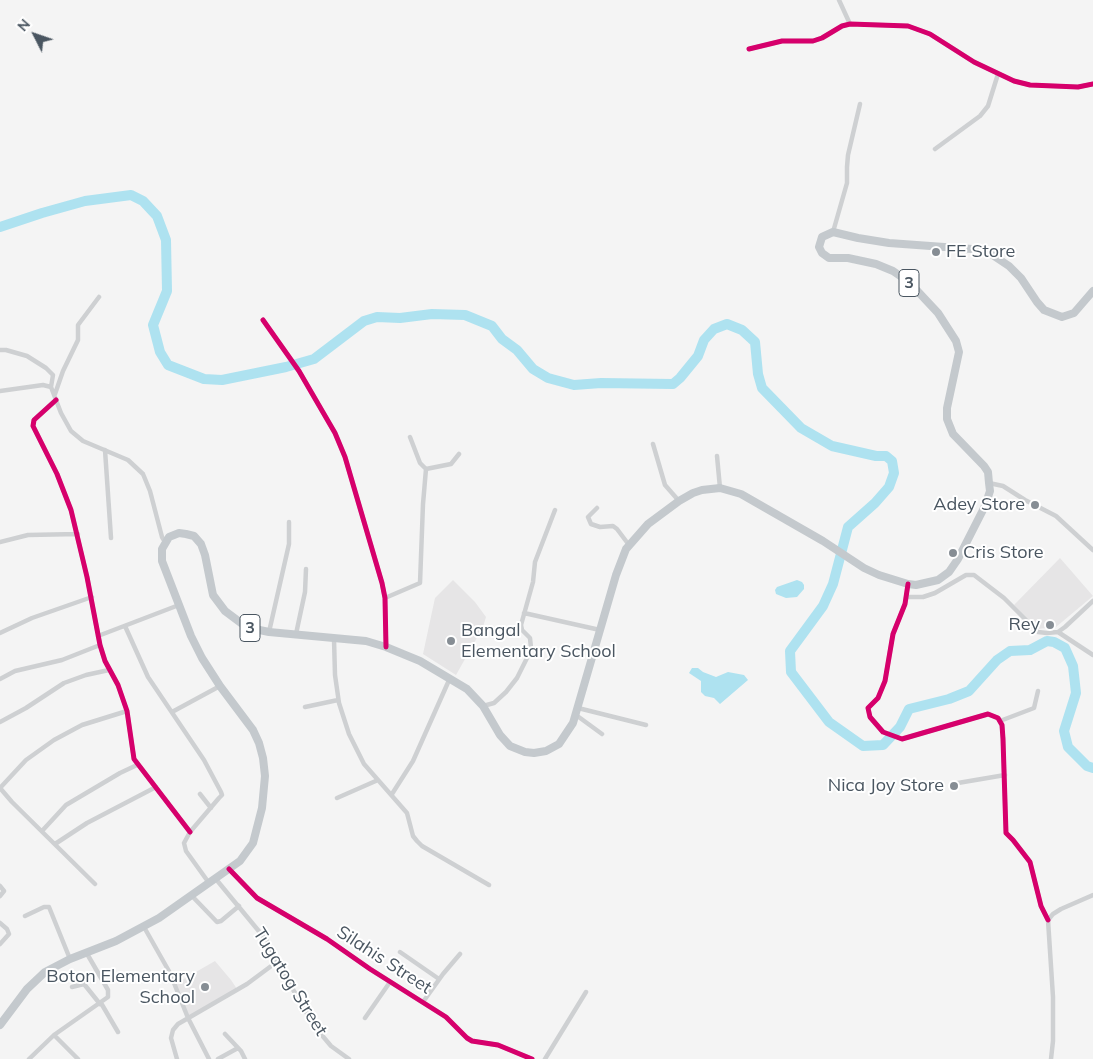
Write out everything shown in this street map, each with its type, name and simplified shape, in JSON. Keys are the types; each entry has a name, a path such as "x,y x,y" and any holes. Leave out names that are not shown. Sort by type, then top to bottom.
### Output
{"highway":[{"name":"3","path":"165,542 169,537 179,533 194,536 201,544 205,556 213,595 233,618 250,628 269,632 366,641 386,646 420,661 466,689 483,706 505,741 519,750 534,753 546,751 559,744 571,728 616,575 629,545 648,524 679,501 702,490 720,488 741,494 823,541 864,568 908,584 930,583 938,580 949,572 958,559 985,506 990,491 990,483 988,472 984,466 953,434 947,419 947,408 959,352 952,332 938,312 909,282 893,271 876,264 848,258 829,258 822,254 819,247 822,237 833,232 882,242 988,252 1015,271 1044,310 1056,316 1062,317 1074,313 1093,291"},
{"path":"0,1025 20,997 45,972 70,958 144,927 191,896 244,857 253,844 262,808 265,776 259,743 253,730 202,658 178,606 162,561 162,549 165,542"}],"street":[{"path":"839,0 850,24"},
{"path":"749,49 782,41 813,42 842,26 850,24 917,28 930,34 974,62 1014,81 1030,85 1078,87 1093,84"},
{"path":"935,149 980,116 988,106 998,74"},
{"path":"833,232 848,183 848,155 860,104"},
{"path":"98,297 78,325 78,340 62,371 56,398 34,420 33,426 57,474 71,510 92,597 100,645 109,670 118,685 127,711 132,753 137,765 190,832 222,795 222,792 204,760 148,677 125,626"},
{"path":"263,320 299,371 340,443 379,570 385,598 386,646"},
{"path":"0,350 21,353 46,368 53,375 52,387 61,413 71,431 83,441 128,460 143,474 165,542"},
{"path":"0,390 43,385 52,387"},
{"path":"385,598 420,583 426,469 420,463 410,437"},
{"path":"653,444 665,486 679,501"},
{"path":"105,450 111,538"},
{"path":"426,469 451,464 459,454"},
{"path":"718,456 720,488"},
{"path":"990,483 1003,486 1056,516 1093,550"},
{"path":"597,508 588,517 591,524 600,527 613,526 629,545"},
{"path":"483,706 494,703 506,692 517,678 531,648 527,634 522,628 524,613 534,582 535,562 555,510"},
{"path":"269,632 290,544 289,522"},
{"path":"0,542 28,535 78,534"},
{"path":"296,634 305,592 306,569"},
{"path":"907,598 922,597 966,575 974,575 1004,598 1038,632 1058,632 1065,628 1093,601"},
{"path":"908,584 907,598 894,629 885,681 878,698 868,708 868,713 883,732 902,738 988,714 998,718 1000,721 1002,725 1005,775 1006,833 1030,862 1041,906 1048,920 1053,997 1050,1059"},
{"path":"0,633 32,618 92,597"},
{"path":"98,636 178,606"},
{"path":"524,613 600,630"},
{"path":"1058,632 1093,655"},
{"path":"334,639 338,700 356,749 364,764 407,812 411,831 416,841 489,885"},
{"path":"0,679 15,671 62,660 100,645"},
{"path":"0,722 26,708 64,683 86,675 109,670"},
{"path":"392,794 413,761 450,678"},
{"path":"172,712 220,686"},
{"path":"1000,721 1034,708 1038,691"},
{"path":"305,707 338,700"},
{"path":"95,884 0,788 26,760 54,740 82,725 127,711"},
{"path":"577,712 646,725"},
{"path":"577,712 602,734"},
{"path":"42,831 66,805 137,765"},
{"path":"952,784 1005,775"},
{"path":"337,798 378,780"},
{"path":"55,844 87,823 156,787"},
{"path":"200,794 211,808"},
{"name":"Tugatog Street","path":"190,832 184,843 186,851 239,906 267,942 315,1027 331,1046 348,1059"},
{"name":"Silahis Street","path":"229,868 245,887 264,903 287,914 327,939 446,1017 462,1034 472,1041 498,1045 532,1059"},
{"path":"0,886 4,891 0,896"},
{"path":"1048,920 1052,914 1093,895"},
{"path":"191,896 217,922 221,921 239,906"},
{"path":"25,916 44,907 49,907 70,958"},
{"path":"0,923 7,929 9,934 0,944"},
{"path":"144,927 170,973 188,1018 209,1059"},
{"path":"29,1059 54,1035 108,997 109,994 86,952"},
{"path":"400,952 439,978"},
{"path":"423,1002 439,978 460,954"},
{"path":"177,1059 172,1045 173,1030 178,1024 247,984 278,961"},
{"path":"364,1018 390,982"},
{"path":"72,987 84,984 100,1003 118,1032"},
{"path":"545,1059 586,992"},
{"path":"225,1034 245,1059"},
{"path":"54,1035 78,1059"},
{"path":"218,1059 238,1048"}],"shaded area":[{"path":"1060,558 1093,596 1056,627 1037,629 1014,605"},
{"name":"Bangal Elementary School","path":"453,580 475,602 486,617 483,627 456,675 423,654 435,598"},
{"name":"Boton Elementary School","path":"215,961 237,989 189,1018 175,984"}],"water":[{"path":"797,580 802,582 804,589 797,597 786,598 776,594 775,590 777,587"},
{"path":"692,668 698,668 716,677 728,672 744,675 748,680 720,704 714,698 705,696 701,692 701,681 689,673"}],"waterway":[{"path":"0,227 85,201 131,195 143,201 157,216 166,240 167,291 153,325 160,352 168,365 204,379 222,380 286,367 314,359 364,321 377,317 400,318 432,314 465,315 492,326 502,339 517,350 533,369 548,378 574,385 601,383 673,384 698,356 704,340 714,329 727,324 742,330 755,342 758,374 762,388 801,428 832,446 876,456 886,456 892,461 894,473 889,487 875,503 848,527 833,584 823,606 790,651 791,672 829,722 863,746 883,745 900,727 909,709 949,699 969,691 997,660 1010,651 1030,650 1047,641 1054,642 1065,648 1073,666 1076,693 1064,731 1068,747 1087,766 1093,768"}],"cycle path":[{"path":"749,49 782,41 813,41 842,26 850,24 908,26 930,34 974,62 1014,81 1030,85 1078,87 1093,84"},
{"path":"263,320 299,371 335,433 345,457 382,583 385,598 386,647"},
{"path":"56,400 34,420 33,426 57,474 71,510 87,577 100,645 105,661 118,685 127,711 134,759 190,832"},
{"path":"908,584 905,604 893,634 885,681 878,698 868,708 870,717 883,732 902,739 988,714 998,718 1002,725 1003,739 1006,833 1030,862 1041,906 1048,920"},
{"path":"229,869 257,898 327,939 370,969 446,1017 467,1038 472,1041 498,1045 532,1059"}],"place":[{"name":"FE Store","path":"936,252"},
{"name":"Adey Store","path":"1035,505"},
{"name":"Cris Store","path":"953,553"},
{"name":"Rey","path":"1050,625"},
{"name":"Bangal Elementary School","path":"451,641"},
{"name":"Nica Joy Store","path":"954,786"},
{"name":"Boton Elementary School","path":"205,987"}]}
